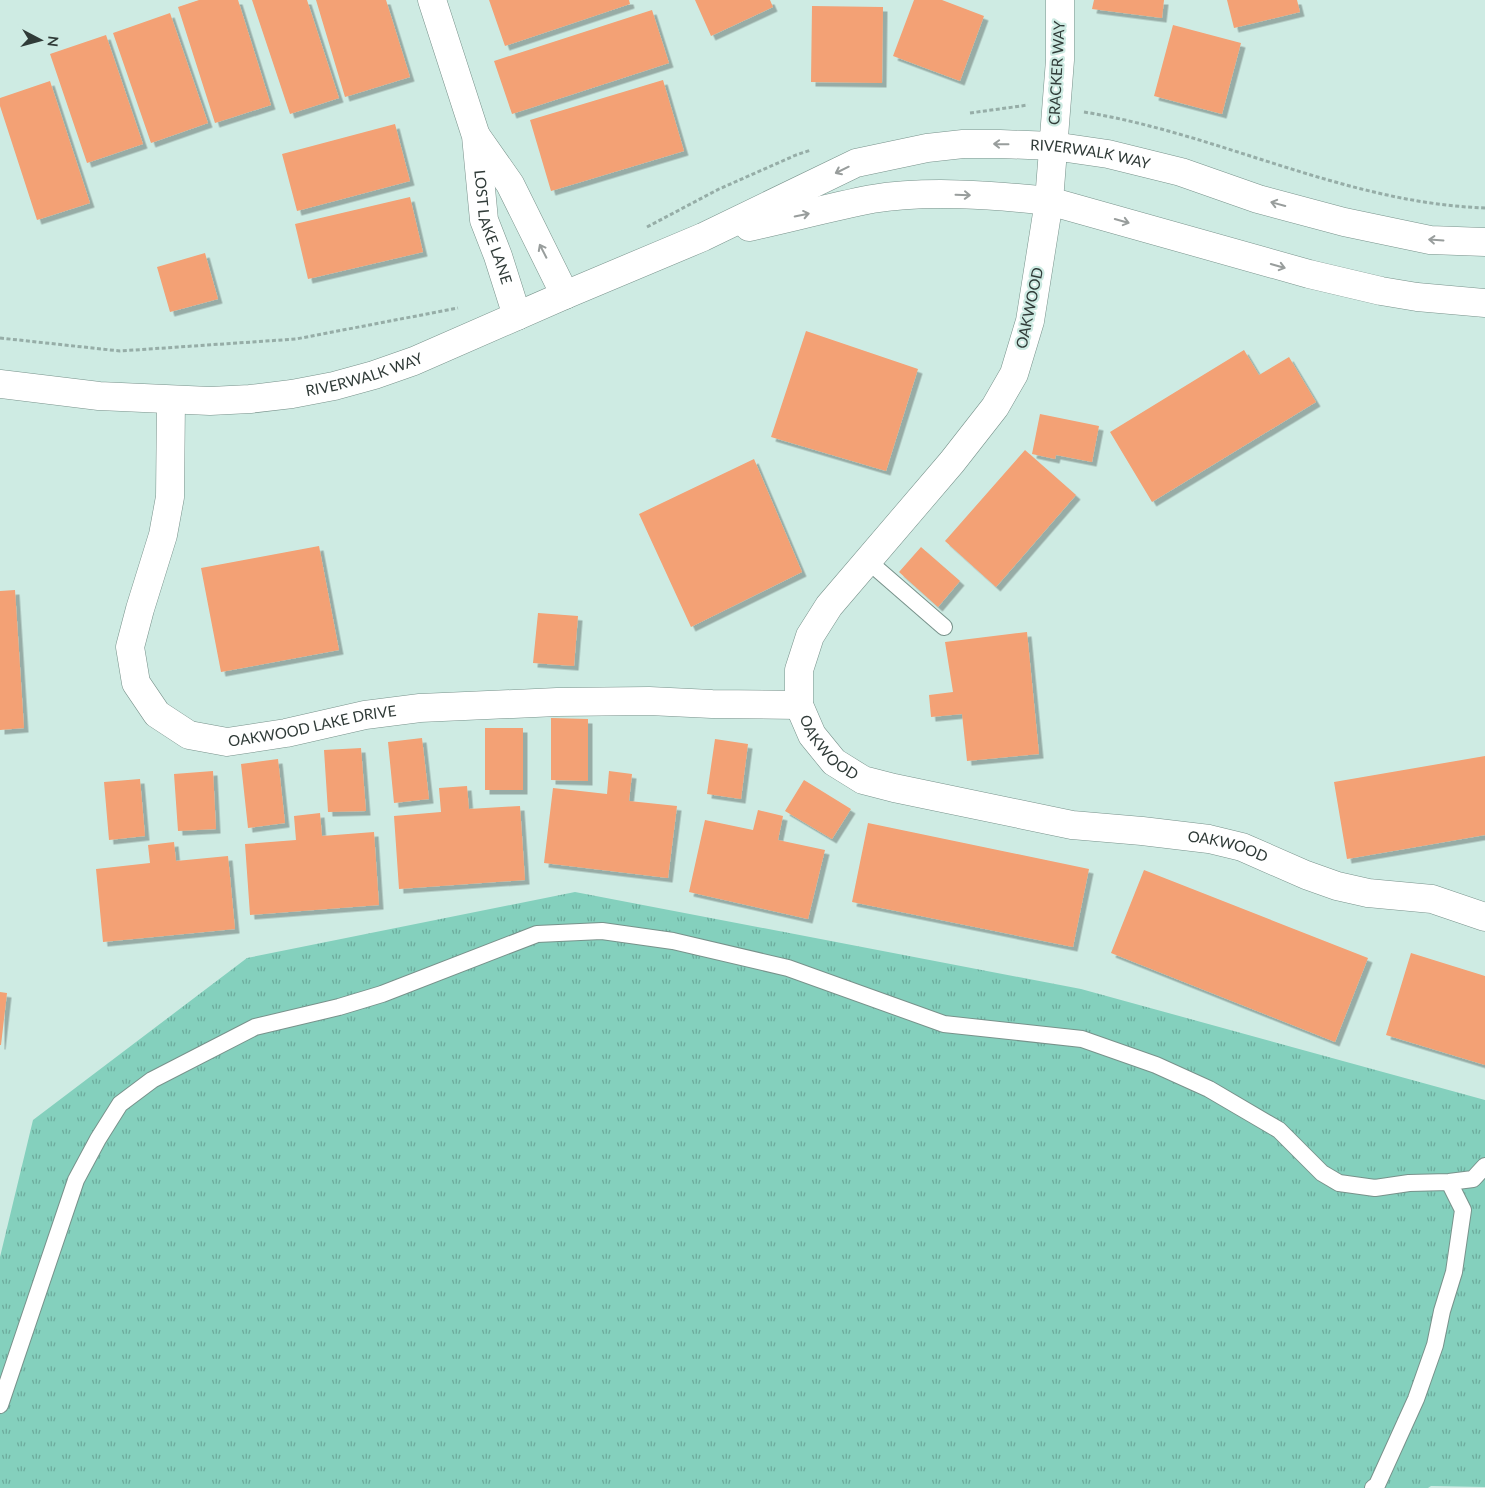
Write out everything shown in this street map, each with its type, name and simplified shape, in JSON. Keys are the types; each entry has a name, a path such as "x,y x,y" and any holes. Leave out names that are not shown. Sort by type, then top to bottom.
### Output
{"street":[{"name":"LOST LAKE LANE","path":"432,0 476,136 484,220 518,316"},
{"name":"CRACKER WAY","path":"1053,146 1060,60 1060,0"},
{"name":"LOST LAKE LANE","path":"476,136 510,184 565,294"},
{"name":"RIVERWALK WAY","path":"0,384 99,396 210,401 292,394 334,386 414,361 565,294 703,237 856,163 927,148 954,145 1053,146 1108,154 1181,172 1258,199 1344,222 1430,240 1485,242"},
{"name":"OAKWOOD","path":"1053,146 1048,201 1030,321 1014,374 995,407 952,462 829,606 810,636 799,670 799,705 812,736 834,762 863,780 1072,825 1209,839 1242,847 1306,875 1337,886 1368,893 1432,899 1485,917"},
{"name":"RIVERWALK WAY","path":"703,237 874,199 936,194 1012,197 1048,201 1309,274 1381,291 1408,296 1485,303"},
{"name":"OAKWOOD LAKE DRIVE","path":"171,400 170,497 163,535 130,647 136,683 157,714 189,735 227,742 286,733 365,715 430,708 557,702 799,705"}],"lane":[{"path":"868,562 944,626"},
{"path":"0,1405 76,1180 98,1139 120,1104 152,1080 256,1026 339,1007 382,994 537,934 602,931 673,941 788,968 944,1024 1082,1040 1156,1065 1209,1089 1279,1130 1322,1173 1339,1183 1375,1188 1409,1183 1449,1182 1472,1178 1485,1166"},
{"path":"1374,1488 1416,1399 1435,1345 1442,1311 1454,1272 1463,1210 1449,1182"}],"path":[{"path":"1093,113 1187,136 1280,167 1360,190 1449,207 1485,208"},
{"path":"0,338 120,352 296,339 462,308"}],"green space":[{"path":"575,892 1081,989 1485,1100 1485,1487 0,1488 0,1257 33,1120 247,958"}],"building":[{"path":"199,0 238,0 271,105 215,123 178,7"},
{"path":"252,0 307,0 339,98 290,114"},
{"path":"316,0 386,0 410,77 345,97"},
{"path":"489,0 629,0 630,4 505,46"},
{"path":"695,0 770,0 773,7 711,36"},
{"path":"914,0 942,0 984,16 960,81 893,56"},
{"path":"1094,0 1164,0 1162,18 1092,9"},
{"path":"1227,0 1297,0 1300,12 1234,28"},
{"path":"812,6 883,7 882,83 811,82"},
{"path":"652,10 669,63 512,114 494,61"},
{"path":"170,13 208,123 151,143 113,33"},
{"path":"1173,25 1241,43 1222,114 1154,96"},
{"path":"106,35 143,144 87,163 50,54"},
{"path":"663,80 684,151 551,191 530,120"},
{"path":"50,81 90,203 37,220 0,106 0,98"},
{"path":"395,124 410,181 297,211 282,154"},
{"path":"410,197 423,252 308,279 295,224"},
{"path":"205,253 218,299 170,312 157,267"},
{"path":"806,331 918,369 886,471 771,437"},
{"path":"1244,350 1259,375 1289,357 1316,402 1152,502 1110,432"},
{"path":"1040,414 1099,426 1092,462 1056,455 1055,459 1032,454"},
{"path":"1025,450 1076,495 996,587 945,541"},
{"path":"754,459 802,572 691,627 639,514"},
{"path":"319,546 339,650 221,672 201,568"},
{"path":"921,547 960,581 938,607 899,572"},
{"path":"15,590 24,728 0,730 0,591"},
{"path":"538,613 578,616 574,666 533,663"},
{"path":"1027,632 1039,754 967,761 962,714 931,717 929,695 953,692 945,642"},
{"path":"551,718 588,719 588,781 551,780"},
{"path":"485,728 523,728 523,790 485,790"},
{"path":"422,738 429,799 394,803 388,742"},
{"path":"715,739 748,744 741,799 707,794"},
{"path":"361,748 366,811 328,812 324,750"},
{"path":"1485,756 1485,835 1347,859 1334,782"},
{"path":"278,759 285,823 248,828 241,764"},
{"path":"213,771 216,829 178,831 174,774"},
{"path":"609,771 632,774 629,801 677,806 668,878 544,863 553,788 607,794"},
{"path":"140,779 145,836 109,840 104,782"},
{"path":"804,780 851,809 832,839 785,811"},
{"path":"467,786 469,809 520,806 525,880 399,889 394,816 441,812 439,788"},
{"path":"758,810 783,816 778,840 825,850 808,919 689,892 705,820 753,830"},
{"path":"320,813 322,836 374,832 379,905 250,915 245,844 296,840 294,816"},
{"path":"868,823 1089,869 1073,947 852,902"},
{"path":"174,842 176,861 228,856 235,929 103,942 96,869 150,863 148,845"},
{"path":"1144,870 1368,958 1335,1042 1111,953"},
{"path":"1411,953 1485,976 1485,1065 1386,1035"},
{"path":"0,992 7,993 1,1045 0,1045"}]}
